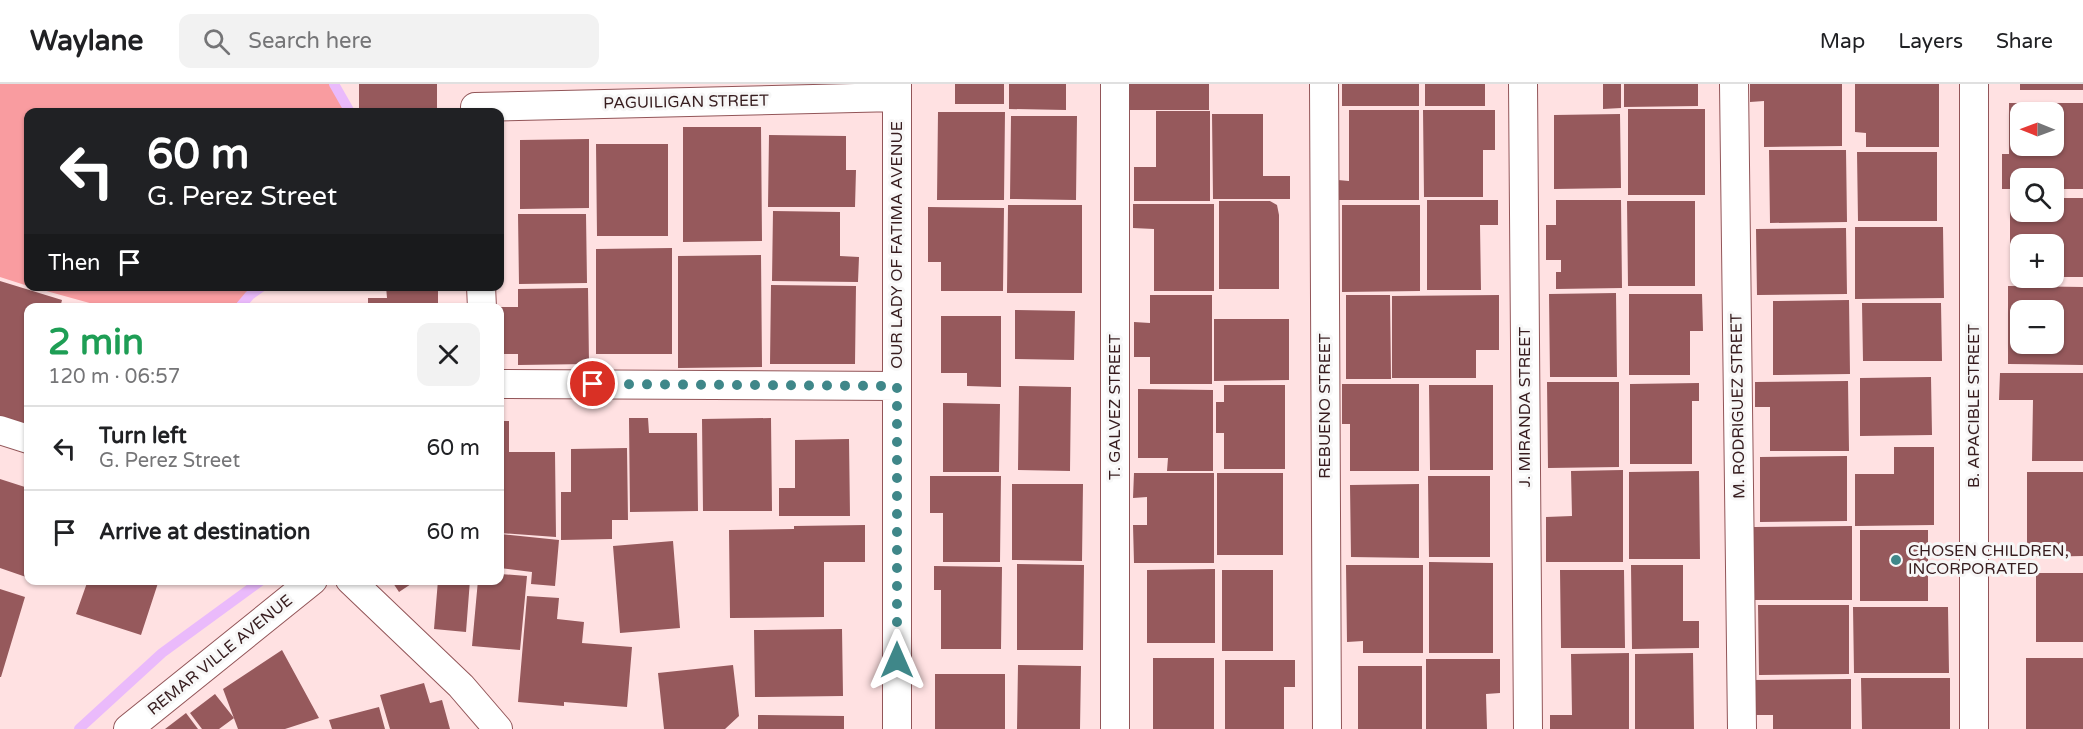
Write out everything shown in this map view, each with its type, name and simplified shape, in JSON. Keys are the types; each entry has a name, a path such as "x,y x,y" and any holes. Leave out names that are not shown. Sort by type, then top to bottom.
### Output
{"street":[{"name":"T. GALVEZ STREET","path":"1115,84 1115,729"},
{"name":"REBUENO STREET","path":"1324,84 1327,729"},
{"name":"J. MIRANDA STREET","path":"1523,84 1528,729"},
{"name":"M. RODRIGUEZ STREET","path":"1734,84 1742,729"},
{"name":"B. APACIBLE STREET","path":"1974,84 1974,729"},
{"name":"PAGUILIGAN STREET","path":"474,101 897,90"},
{"name":"OUR LADY OF FATIMA AVENUE","path":"897,90 897,729"},
{"path":"504,384 897,386"},
{"path":"0,430 24,438"},
{"name":"REMAR VILLE AVENUE","path":"128,729 307,585"},
{"path":"355,585 468,693 498,729"}],"shaded area":[{"path":"0,84 334,84 348,108 24,108 24,285 0,277"},
{"path":"46,291 256,291 243,303 90,303"}],"building":[{"path":"359,84 437,84 437,108 359,108"},
{"path":"955,84 1004,84 1004,104 955,104"},
{"path":"1009,84 1066,84 1066,110 1009,109"},
{"path":"1128,84 1209,84 1209,110 1128,110"},
{"path":"1342,84 1419,84 1419,106 1342,106"},
{"path":"1425,84 1485,84 1485,106 1425,106"},
{"path":"1603,84 1621,84 1621,108 1603,109"},
{"path":"1624,84 1698,84 1698,106 1624,107"},
{"path":"1750,84 1842,84 1842,146 1764,147 1764,101 1750,102"},
{"path":"1855,84 1939,84 1939,147 1866,147 1866,133 1855,132"},
{"path":"2020,84 2083,84 2083,90 2020,90"},
{"path":"2009,103 2010,156 2064,156 2064,103 2083,103 2083,189 2064,189 2064,168 2010,168 2010,189 2002,189 2002,154 2009,154"},
{"path":"1628,109 1705,109 1705,195 1628,195"},
{"path":"1349,110 1419,110 1419,200 1338,200 1338,180 1349,181"},
{"path":"1423,110 1495,110 1495,150 1483,150 1483,197 1424,197"},
{"path":"1156,111 1210,111 1210,201 1134,201 1134,167 1156,167"},
{"path":"938,112 1005,112 1004,200 937,200"},
{"path":"1212,114 1263,114 1263,176 1290,176 1290,199 1213,199"},
{"path":"1620,114 1621,188 1554,189 1554,115"},
{"path":"1011,116 1077,116 1076,200 1010,199"},
{"path":"683,127 761,127 762,241 683,242"},
{"path":"769,135 846,136 846,170 856,170 855,207 768,207"},
{"path":"589,139 589,208 520,209 520,140"},
{"path":"596,144 668,144 668,236 597,236"},
{"path":"1769,150 1846,150 1847,222 1770,223"},
{"path":"1857,152 1937,152 1937,221 1858,221"},
{"path":"2064,198 2083,198 2083,277 2064,277 2064,234 2010,234 2010,222 2064,222"},
{"path":"1427,200 1498,200 1498,225 1480,225 1481,290 1427,290"},
{"path":"1556,200 1621,200 1622,288 1556,289 1556,272 1561,272 1561,260 1546,260 1546,225 1556,225"},
{"path":"1219,201 1270,201 1277,205 1279,289 1219,289"},
{"path":"1627,201 1695,201 1695,286 1628,286"},
{"path":"1133,204 1214,204 1214,291 1154,291 1154,229 1133,228"},
{"path":"1008,205 1082,205 1082,293 1007,293"},
{"path":"1342,205 1420,205 1420,291 1342,292"},
{"path":"928,207 1004,208 1003,291 941,291 941,262 928,262"},
{"path":"773,211 840,212 840,256 859,257 858,282 772,281"},
{"path":"518,214 586,214 587,283 519,284"},
{"path":"1855,227 1943,227 1944,298 1855,299"},
{"path":"1846,228 1847,294 1757,295 1756,229"},
{"path":"672,248 672,354 596,354 596,249"},
{"path":"761,255 762,367 678,368 678,256"},
{"path":"0,281 24,288 24,291 33,291 62,300 61,303 24,303 24,425 23,428 0,421"},
{"path":"771,285 856,286 855,364 770,364"},
{"path":"2008,286 2010,288 2083,287 2083,365 2008,364"},
{"path":"588,288 589,364 518,365 518,354 504,354 504,307 518,307 518,289"},
{"path":"386,291 438,291 438,303 368,303 368,298 387,298"},
{"path":"1616,293 1617,377 1550,377 1549,294"},
{"path":"1629,294 1702,294 1703,331 1690,331 1690,375 1629,375"},
{"path":"1150,295 1212,295 1212,384 1150,384 1150,357 1134,357 1134,322 1150,323"},
{"path":"1346,295 1390,295 1391,379 1346,379"},
{"path":"1499,295 1499,350 1476,350 1476,378 1392,378 1392,296"},
{"path":"1849,300 1850,374 1773,375 1773,301"},
{"path":"1862,303 1941,303 1942,361 1863,361"},
{"path":"1015,310 1075,311 1074,360 1015,359"},
{"path":"941,316 1001,316 1001,387 967,386 967,373 941,373"},
{"path":"1214,319 1289,319 1289,380 1214,381"},
{"path":"2000,373 2083,373 2083,461 2032,461 2033,400 1999,400"},
{"path":"1931,377 1932,435 1860,436 1860,378"},
{"path":"1848,381 1849,451 1770,451 1770,407 1755,407 1755,382"},
{"path":"1547,382 1619,382 1619,467 1548,468"},
{"path":"1699,383 1699,401 1692,401 1692,464 1630,464 1630,384"},
{"path":"1342,384 1419,384 1419,471 1350,471 1350,424 1342,424"},
{"path":"1224,385 1285,385 1285,469 1224,469 1224,433 1216,433 1216,402 1224,402"},
{"path":"1429,385 1493,385 1493,470 1430,470"},
{"path":"1019,386 1071,387 1070,471 1018,470"},
{"path":"1138,389 1213,390 1213,471 1167,471 1168,458 1138,458"},
{"path":"943,403 1000,404 999,472 943,472"},
{"path":"629,418 648,418 649,433 697,433 698,511 630,512"},
{"path":"771,418 772,511 703,511 702,419"},
{"path":"504,421 509,421 509,452 555,452 556,537 504,533"},
{"path":"849,439 850,516 779,516 779,488 795,488 795,440"},
{"path":"1894,447 1934,447 1934,525 1855,526 1855,474 1894,474"},
{"path":"627,448 628,520 612,520 612,539 561,540 561,492 571,492 571,449"},
{"path":"1847,456 1847,521 1760,522 1760,457"},
{"path":"1623,470 1623,562 1546,562 1546,517 1572,516 1571,471"},
{"path":"1699,471 1700,559 1629,559 1629,472"},
{"path":"2027,472 2083,472 2083,556 2027,557"},
{"path":"1134,473 1214,473 1214,563 1134,563 1133,525 1147,525 1147,497 1133,498"},
{"path":"1217,473 1283,473 1283,555 1217,555"},
{"path":"930,476 1001,476 1000,562 943,562 943,513 930,513"},
{"path":"1428,476 1490,476 1490,557 1429,557"},
{"path":"0,479 24,487 24,576 0,568"},
{"path":"1012,484 1083,484 1082,561 1012,560"},
{"path":"1419,484 1419,558 1351,557 1350,485"},
{"path":"865,525 865,562 824,562 824,617 730,618 729,530"},
{"path":"1852,526 1852,600 1754,600 1754,527"},
{"path":"1860,530 1928,530 1928,601 1860,601"},
{"path":"504,534 559,540 555,586 531,584 532,572 504,568"},
{"path":"673,541 680,628 620,633 613,546"},
{"path":"1429,562 1493,563 1493,653 1429,653"},
{"path":"1017,564 1084,565 1083,650 1017,650"},
{"path":"1346,565 1423,565 1423,653 1363,653 1363,641 1347,642"},
{"path":"1631,565 1683,565 1683,621 1699,621 1699,648 1632,649"},
{"path":"934,566 1002,567 1001,649 941,649 941,590 934,590"},
{"path":"1215,569 1215,643 1147,643 1147,570"},
{"path":"1222,570 1273,570 1273,651 1222,651"},
{"path":"1560,570 1624,570 1625,648 1561,648"},
{"path":"2036,573 2083,573 2083,642 2036,642"},
{"path":"504,574 527,576 520,650 472,646 478,585 504,585"},
{"path":"86,585 157,585 141,635 76,614"},
{"path":"394,585 410,585 399,592"},
{"path":"438,585 470,585 466,632 434,629"},
{"path":"0,589 25,597 1,677 0,677"},
{"path":"527,596 559,598 557,619 584,622 582,643 632,647 627,707 564,702 564,706 518,702"},
{"path":"1758,605 1849,605 1849,674 1759,675"},
{"path":"1853,607 1948,607 1949,673 1854,673"},
{"path":"842,629 843,696 755,697 754,630"},
{"path":"282,650 319,718 285,729 238,729 223,689"},
{"path":"1629,653 1629,729 1550,729 1550,715 1572,715 1571,654"},
{"path":"1693,653 1694,729 1635,729 1635,654"},
{"path":"1153,658 1214,658 1214,729 1153,729"},
{"path":"2026,658 2083,658 2083,729 2026,729"},
{"path":"1426,659 1500,659 1500,693 1486,694 1487,729 1426,729"},
{"path":"1225,660 1295,660 1295,687 1284,687 1284,729 1225,729"},
{"path":"733,665 739,716 725,729 664,729 658,673"},
{"path":"1018,665 1081,666 1080,729 1017,729"},
{"path":"1358,666 1422,666 1422,729 1358,729"},
{"path":"935,674 1005,674 1005,729 935,729"},
{"path":"1861,678 1950,678 1950,729 1862,729"},
{"path":"1851,679 1851,729 1773,729 1773,715 1753,715 1753,680"},
{"path":"424,683 430,703 442,700 450,729 390,729 380,695"},
{"path":"215,694 234,718 219,729 202,729 190,713"},
{"path":"379,707 385,729 332,729 329,720"},
{"path":"186,713 198,729 165,729"},
{"path":"758,715 844,716 844,729 758,729"}],"waterway":[{"path":"334,84 348,108"},
{"path":"243,303 256,291"},
{"path":"79,729 162,653 255,585"}],"place":[{"name":"CHOSEN CHILDREN, INCORPORATED","path":"1896,560"}],"route":[{"path":"593,384 897,386 897,660"}]}
